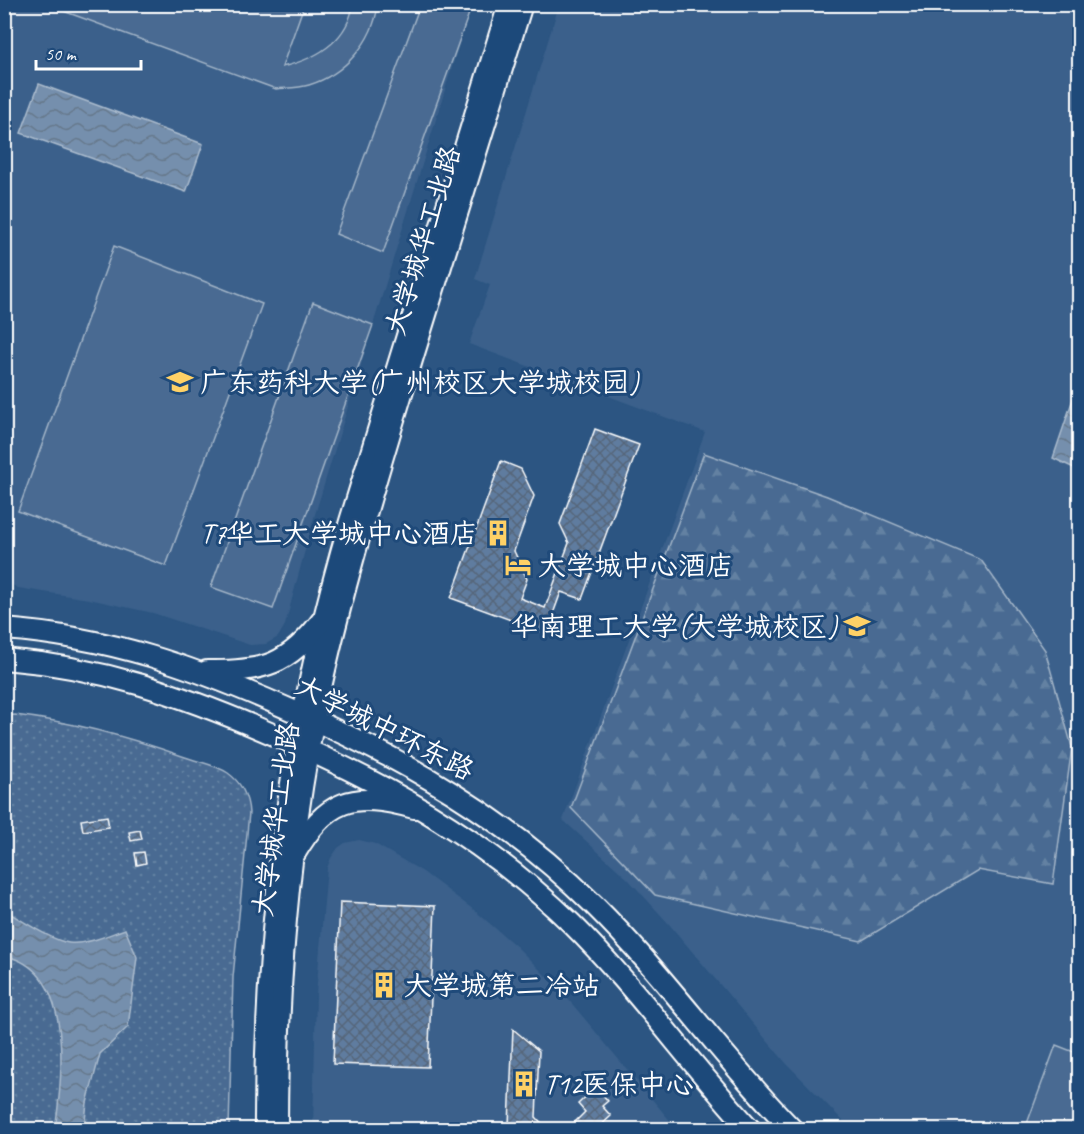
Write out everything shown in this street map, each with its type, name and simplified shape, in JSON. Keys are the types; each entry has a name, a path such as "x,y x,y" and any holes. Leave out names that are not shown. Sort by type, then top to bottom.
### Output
{"main road":[{"name":"大学城华工北路","path":"264,1130 265,1037 283,828 309,717 323,619 349,521 508,4"},
{"name":"大学城华工北路","path":"309,717 354,556 523,4"},
{"path":"196,670 235,671 255,669 271,664 297,649 323,619"},
{"name":"大学城中环东路","path":"4,629 112,645 196,670 309,717 385,753 449,789 512,833 601,911 642,955 736,1069 793,1130"},
{"name":"大学城中环东路","path":"4,659 81,669 136,682 197,703 303,747 372,779 430,813 502,863 539,893 572,925 620,975 751,1130"},
{"name":"大学城华工北路","path":"278,1130 282,980 303,747"},
{"path":"294,855 314,823 327,812 342,804 373,801 406,806 430,813"}],"shaded area":[{"name":"广东药科大学(广州校区大学城校园)","path":"4,5 471,5 312,524 285,625 278,637 266,644 250,645 153,613 89,599 18,588 5,581"},
{"name":"华南理工大学(大学城校区)","path":"559,5 1079,5 1079,1129 851,1129 786,1063 628,879 563,820 705,432 469,344 490,285 475,279"},
{"path":"359,840 375,844 423,872 474,910 517,947 563,993 677,1129 313,1130 316,995 327,868 338,848 345,843"}],"green space":[{"path":"47,5 304,5 282,67 306,59 328,47 344,29 353,5 378,5 370,32 355,55 345,65 322,80 309,85 276,89"},
{"path":"420,5 472,5 383,253 336,234"},
{"path":"114,246 262,304 166,566 18,511"},
{"path":"313,302 373,325 273,609 211,587"},
{"path":"704,453 827,496 981,560 1045,650 1072,747 1053,884 978,870 861,941 655,895 571,808"},
{"path":"15,715 101,731 207,764 228,773 243,791 249,813 233,977 229,1129 5,1130 5,716"},
{"path":"1056,1045 1079,1054 1079,1129 1025,1129"}],"water":[{"path":"39,84 203,144 186,192 21,133"},
{"path":"1079,381 1079,463 1074,468 1053,458"},
{"path":"4,910 45,934 69,943 90,941 125,929 137,957 128,1027 100,1054 87,1103 84,1129 55,1129 61,1055 54,1003 43,982 28,965 5,956"}],"building":[{"name":"T7华工大学城中心酒店","path":"595,429 639,445 582,599 561,592 546,633 451,598 501,461 521,469 534,496 514,551 527,579 520,598 545,608 569,543 560,524"},
{"path":"107,816 109,827 83,831 81,820"},
{"path":"140,830 142,839 131,841 129,832"},
{"path":"144,852 146,863 137,865 135,853"},
{"name":"大学城第二冷站","path":"340,902 435,906 428,1067 333,1064"},
{"name":"T12医保中心","path":"513,1029 539,1051 536,1117 548,1130 513,1130 509,1125"},
{"name":"T12医保中心","path":"596,1087 608,1101 602,1106 611,1116 596,1130 567,1130 585,1112 578,1104"}],"place":[{"name":"广东药科大学(广州校区大学城校园)","path":"180,382"},
{"name":"T7华工大学城中心酒店","path":"498,533"},
{"name":"大学城中心酒店","path":"518,565"},
{"name":"华南理工大学(大学城校区)","path":"857,626"},
{"name":"大学城第二冷站","path":"384,985"},
{"name":"T12医保中心","path":"524,1084"}]}
